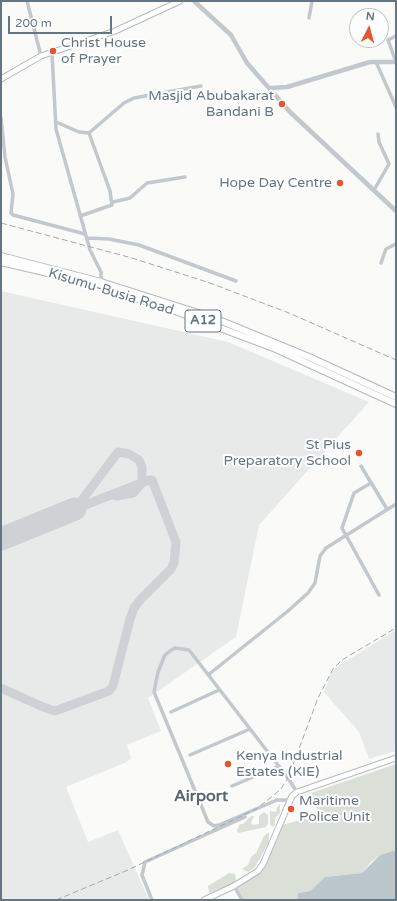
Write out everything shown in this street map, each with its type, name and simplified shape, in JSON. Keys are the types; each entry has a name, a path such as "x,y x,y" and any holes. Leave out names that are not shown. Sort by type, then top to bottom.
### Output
{"highway":[{"name":"Kisumu-Busia Road","path":"1,256 101,282 221,321 309,356 396,397"},
{"name":"Kisumu-Busia Road","path":"1,262 78,280 182,313 276,349 396,404"}],"main road":[{"path":"1,79 41,56 52,54 115,32 180,1"},
{"path":"204,900 250,877 263,864 289,800 297,792 396,758"}],"street":[{"path":"26,1 41,56"},
{"path":"194,1 230,35 247,63 296,117 396,211"},
{"path":"309,18 312,1"},
{"path":"271,88 287,87 370,62 396,62 388,40 396,36"},
{"path":"52,54 58,136 68,166 90,250 101,272 101,282"},
{"path":"376,62 396,107"},
{"path":"56,122 79,132 89,133 111,113 129,100 201,86"},
{"path":"1,118 13,194 11,213 13,215 86,236 139,245 236,281"},
{"path":"80,216 110,207 112,202 89,133"},
{"path":"374,190 389,164 378,134"},
{"path":"112,202 130,198 147,183 185,177"},
{"path":"381,263 386,249 396,244"},
{"path":"361,466 387,509"},
{"path":"371,483 356,491 352,496 342,528 379,595"},
{"path":"208,674 288,611 308,593 315,583 320,556 326,548 396,504"},
{"path":"289,800 277,800 219,825 214,826 208,822 154,692 155,682 165,656 175,648 188,650 279,766 297,792"},
{"path":"171,712 219,690"},
{"path":"190,755 250,729"},
{"path":"232,786 279,766"},
{"path":"152,900 142,875 145,862 238,822 249,813"},
{"path":"234,886 242,900"}],"shaded area":[{"path":"1,291 228,342 369,402 259,525 236,637 148,698 161,731 127,745 131,758 127,762 66,787 88,842 118,830 149,900 1,900"},
{"path":"396,630 396,751 369,759 359,732 324,692 331,673 338,666"},
{"path":"396,764 396,850 380,855 371,862 362,873 325,877 310,891 298,893 297,899 243,900 234,886 258,871 278,826 319,815 311,793"},
{"path":"280,804 280,813 275,818 275,825 272,827 270,824 270,811 276,812 277,807"},
{"path":"264,812 268,815 268,824 266,827 238,833 237,830 240,824 243,824 251,816 254,816 251,823 253,825 259,824 259,816"},
{"path":"269,832 269,842 255,867 248,872 242,869 248,865 251,857 256,853 264,836"},
{"path":"396,850 396,900 293,900 297,899 298,893 310,891 325,877 362,873 380,855"},
{"path":"229,873 235,874 236,880 230,888 220,889 209,893 208,886"}],"taxiway":[{"path":"76,508 118,452 129,454 139,460 142,467 142,483 133,493 116,496"},
{"path":"1,688 55,711 109,691 113,686 134,608 171,569 174,563 176,542 152,480 75,509"}],"runway":[{"path":"1,539 75,509"}],"railway":[{"path":"1,223 132,258 210,283 289,313 396,360"},
{"path":"56,900 128,870 256,809 269,799 281,789 288,778 318,698 333,669 342,660 396,628"}],"place":[{"name":"Christ House of Prayer","path":"53,51"},
{"name":"Masjid Abubakarat Bandani B","path":"282,104"},
{"name":"Hope Day Centre","path":"340,183"},
{"name":"St Pius Preparatory School","path":"359,453"},
{"name":"Kenya Industrial Estates (KIE)","path":"228,764"},
{"name":"Maritime Police Unit","path":"291,809"}],"district":[{"name":"Airport","path":"201,797"}]}
